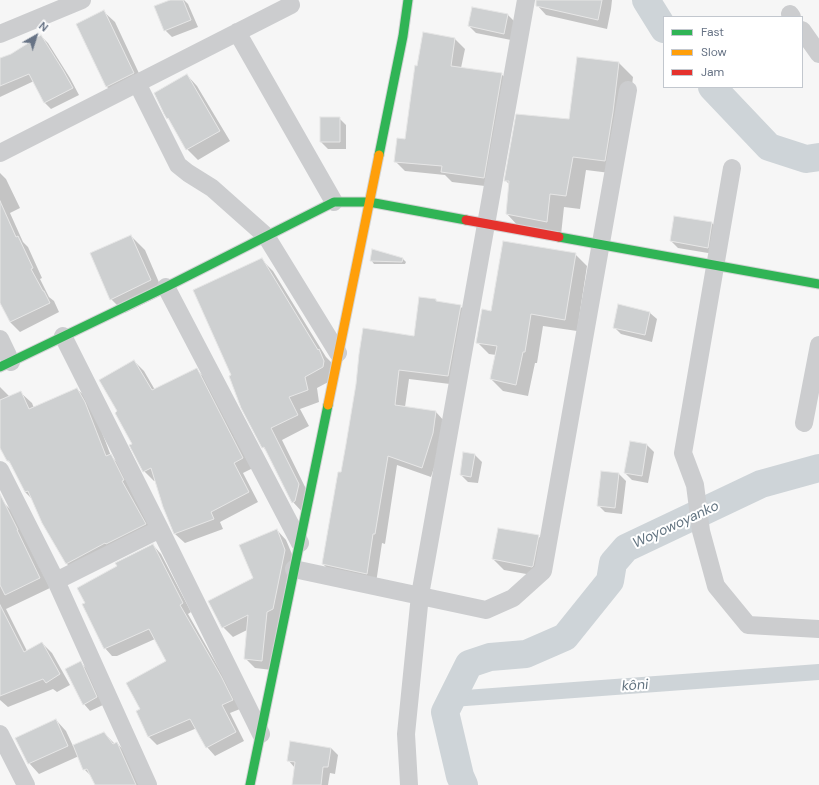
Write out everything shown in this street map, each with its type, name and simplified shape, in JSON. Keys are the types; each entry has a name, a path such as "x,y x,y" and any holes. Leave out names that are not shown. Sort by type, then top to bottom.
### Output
{"street":[{"path":"0,34 82,0"},
{"path":"250,785 403,36 408,0"},
{"path":"409,785 406,734 420,595 526,0"},
{"path":"0,154 291,5"},
{"path":"803,31 819,54"},
{"path":"237,32 334,202"},
{"path":"137,83 178,165 217,192 266,236 338,353"},
{"path":"294,569 486,610 513,598 543,571 628,90"},
{"path":"732,168 683,453 695,485 702,531 716,586 748,625 819,629"},
{"path":"0,339 5,364 166,287 334,202 369,202 819,284"},
{"path":"166,287 300,543"},
{"path":"63,336 261,734"},
{"path":"804,423 819,345"},
{"path":"0,470 56,581 148,785"},
{"path":"56,581 160,529"},
{"path":"0,734 26,785"}],"building":[{"path":"170,0 183,0 191,20 164,31 154,6"},
{"path":"536,0 602,0 598,20 536,6"},
{"path":"472,7 508,14 504,34 468,26"},
{"path":"104,10 134,73 106,87 76,24"},
{"path":"423,32 455,38 451,66 502,73 484,178 441,172 442,166 394,162 397,138 405,139 415,65 417,66"},
{"path":"41,35 73,88 44,103 29,74 0,86 0,58 11,54"},
{"path":"577,57 619,62 605,161 573,157 566,196 550,194 547,222 506,214 509,181 504,181 516,114 569,119"},
{"path":"187,74 220,131 186,150 168,118 167,119 164,114 154,93"},
{"path":"320,117 340,117 340,142 320,142"},
{"path":"0,201 16,237 18,236 33,268 31,269 50,303 10,322 0,303"},
{"path":"674,216 712,222 708,248 670,241"},
{"path":"131,235 151,280 110,300 90,253"},
{"path":"503,241 576,253 565,320 531,314 525,352 523,352 516,385 490,379 497,346 476,343 482,309 491,311"},
{"path":"372,249 403,258 402,262 370,261"},
{"path":"262,258 318,350 319,349 324,361 323,367 305,377 308,390 289,397 298,415 271,428 299,484 295,501 292,503 264,447 262,448 241,408 229,376 231,375 193,290"},
{"path":"419,297 436,299 436,301 461,305 448,376 399,370 395,405 436,411 433,433 422,468 388,456 367,574 322,564 338,472 341,472 346,444 363,328 414,336"},
{"path":"618,304 650,312 645,335 613,328"},
{"path":"134,360 152,390 197,368 243,458 234,463 249,492 211,512 214,519 174,534 163,507 151,468 143,472 129,445 132,444 115,413 117,411 99,380"},
{"path":"77,388 85,402 106,456 111,454 124,480 122,481 146,524 106,544 105,543 66,564 42,523 28,491 25,492 9,461 7,461 0,448 0,400 21,391 29,409"},
{"path":"630,441 647,444 642,476 624,473"},
{"path":"463,452 475,454 471,477 460,475"},
{"path":"601,471 619,473 615,508 597,506"},
{"path":"0,494 40,578 5,595 0,585"},
{"path":"498,528 539,535 532,567 492,559"},
{"path":"277,529 285,550 273,609 267,612 262,661 244,659 248,615 222,628 208,601 253,578 239,545"},
{"path":"153,544 183,603 180,605 221,676 233,700 222,705 236,732 206,748 190,719 148,737 136,711 140,709 126,683 166,661 149,629 104,649 82,604 85,603 77,588 117,566 115,563"},
{"path":"0,605 24,652 42,642 60,674 46,683 43,679 0,696"},
{"path":"81,661 97,697 83,705 65,669"},
{"path":"56,719 68,746 28,764 15,738"},
{"path":"104,732 113,744 117,742 136,785 95,785 87,769 83,770 73,745"},
{"path":"290,741 331,748 328,767 323,767 321,785 292,785 295,762 287,761"}],"waterway":[{"name":"Woyowoyanko","path":"646,0 663,27"},
{"name":"Woyowoyanko","path":"713,88 769,147 806,159 819,157"},
{"name":"Woyowoyanko","path":"464,785 460,776 445,712 469,664 490,657 526,654 565,637 610,581 613,563 626,548 761,484 819,468"},
{"name":"kôni","path":"452,699 819,672"}],"traffic: fast":[{"path":"379,155 403,36 408,0"},
{"path":"0,367 166,287 334,202 369,202 466,220"},
{"path":"559,237 819,284"},
{"path":"250,785 328,405"}],"traffic: slow":[{"path":"328,405 379,155"}],"traffic: jam":[{"path":"466,220 559,237"}]}
